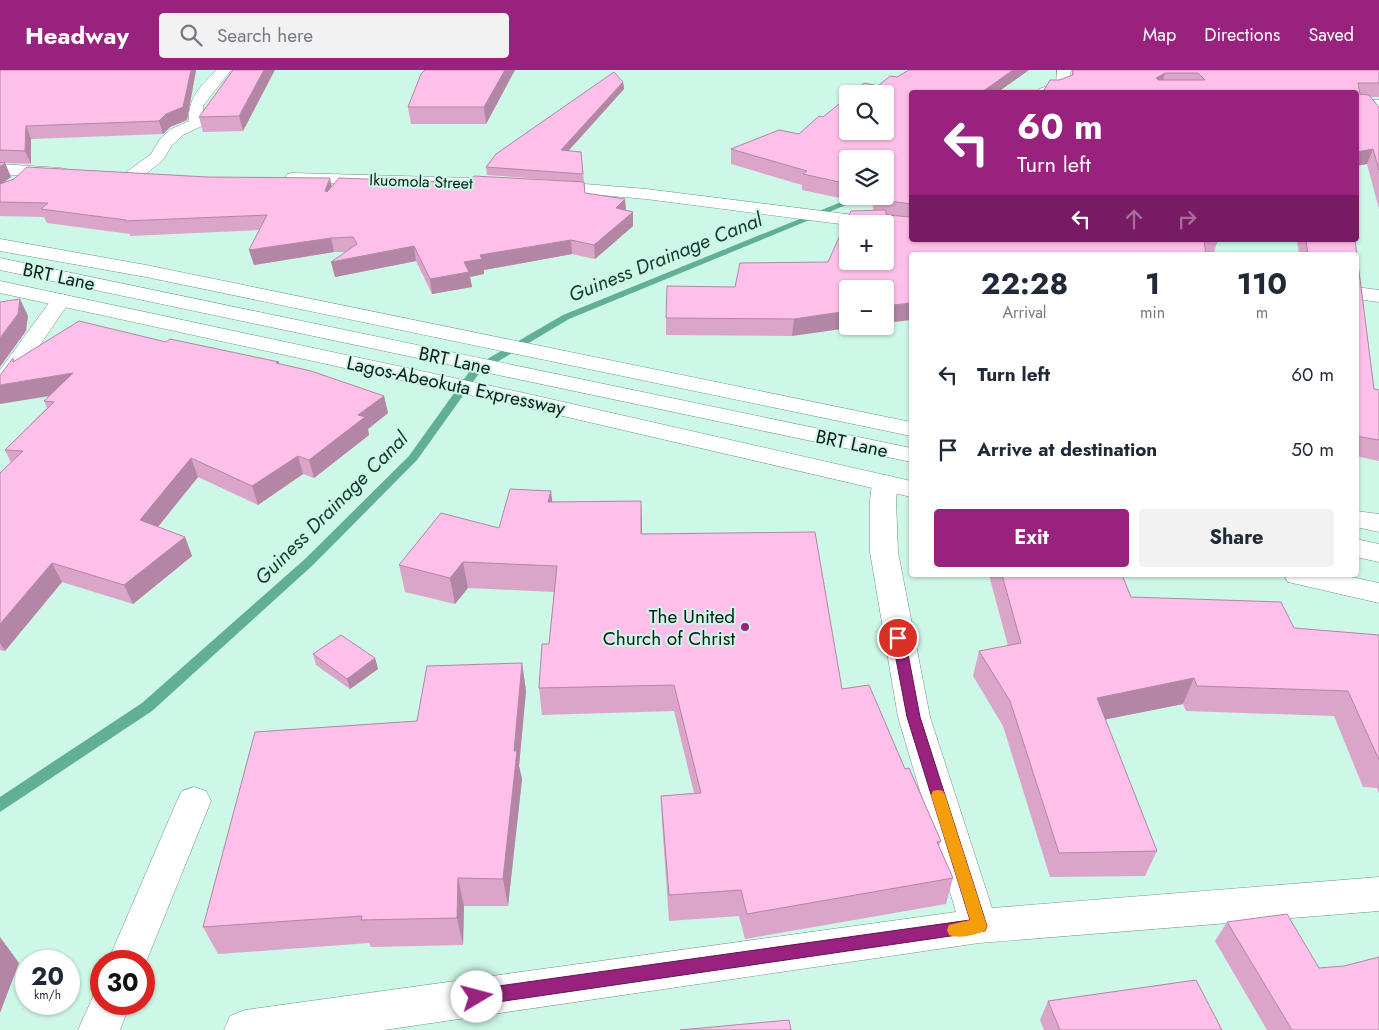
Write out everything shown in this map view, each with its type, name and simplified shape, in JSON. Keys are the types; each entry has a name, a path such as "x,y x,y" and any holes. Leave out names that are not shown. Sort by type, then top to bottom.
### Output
{"main road":[{"path":"131,177 157,157 166,142 177,132 197,123 196,106 202,95 224,70"},
{"path":"1049,90 1063,85 1064,70"},
{"path":"1359,102 1379,104"},
{"path":"0,169 75,174"},
{"path":"13,187 29,172"},
{"path":"112,176 160,177"},
{"name":"Ikuomola Street","path":"277,178 526,184 646,194 860,219 909,227"},
{"path":"0,245 146,271 448,335 909,429"},
{"name":"BRT Lane","path":"0,264 909,455"},
{"name":"Lagos-Abeokuta Expressway","path":"0,287 403,373 898,486"},
{"path":"1359,293 1379,296"},
{"path":"0,386 61,300"},
{"path":"898,486 883,500 884,552 914,717 979,926"},
{"path":"1359,520 1379,523"},
{"path":"1359,549 1379,553"},
{"path":"1307,577 1379,593"},
{"path":"132,950 194,801"},
{"path":"245,1030 979,926 1379,894"},
{"path":"99,1030 105,1015"}],"building":[{"path":"0,70 191,70 183,107 166,114 159,121 26,126 25,151 0,150"},
{"path":"233,70 264,70 239,116 199,117"},
{"path":"425,70 505,70 484,107 408,107 421,74"},
{"path":"909,70 1013,70 985,90 909,90 909,204 894,202 894,150 839,150 839,182 803,174 807,171 731,149 779,130 799,134 819,116 823,117 839,104 839,140 894,140 894,85 879,85 890,76 897,77"},
{"path":"1073,70 1379,70 1379,83 1358,83 1360,94 1369,95 1379,107 1379,170 1373,149 1359,151 1359,90 1044,90 1050,80 1059,80 1073,75","holes":["1165,73 1198,73 1205,80 1158,80 1156,78"]},
{"path":"614,72 623,82 561,150 581,152 583,174 486,167 496,154"},
{"path":"27,167 207,177 330,178 325,191 327,192 339,178 445,182 444,185 447,182 469,182 474,176 584,182 585,193 625,199 616,208 633,212 594,245 571,240 480,255 482,259 464,262 469,272 430,279 414,246 331,262 357,244 353,237 331,238 249,250 267,215 125,221 41,209 48,203 0,202 0,184 14,179"},
{"path":"885,210 887,215 849,215 851,211"},
{"path":"894,216 909,217 909,242 1204,242 1206,252 909,252 909,303 894,305 894,280 839,280 839,312 794,319 666,318 667,286 735,287 740,263 828,262 839,238 839,270 894,270"},
{"path":"1306,242 1355,242 1357,252 1308,252"},
{"path":"1359,271 1374,389 1379,390 1379,440 1359,437"},
{"path":"20,299 18,314 0,338 0,302"},
{"path":"79,321 166,342 170,339 279,362 276,363 311,371 384,396 358,415 365,417 309,460 298,456 252,486 191,458 140,520 185,537 124,585 52,563 0,624 0,473 23,451 5,450 54,402 44,401 73,373 0,385 0,375 13,358 13,362"},
{"path":"510,489 551,491 548,502 641,501 641,534 815,532 842,689 869,685 905,769 909,768 941,841 937,842 953,878 747,914 741,890 669,895 661,796 701,793 674,685 539,688 542,644 549,644 557,566 463,562 450,578 399,565 441,513 499,528"},
{"path":"1003,577 1123,577 1131,597 1281,602 1294,628 1379,635 1379,760 1348,691 1197,686 1194,678 1097,698 1157,851 1059,853 1010,701 979,651 1021,643"},
{"path":"341,635 375,658 347,679 313,654"},
{"path":"522,663 514,751 517,751 503,879 458,878 457,918 361,920 362,916 203,927 255,732 417,721 427,666"},
{"path":"1287,914 1319,968 1344,966 1379,957 1379,1030 1292,1030 1227,922"},
{"path":"1196,980 1222,1030 1060,1030 1048,1001"},
{"path":"789,1020 791,1030 680,1030"}],"waterway":[{"name":"Guiness Drainage Canal","path":"0,805 147,707 309,562 413,458 476,370 566,317 842,205"}],"slow traffic":[{"path":"938,795 979,926 955,930"}],"place":[{"name":"The United Church of Christ","path":"745,627"}],"route":[{"path":"477,997 979,926 914,717 898,638"}]}
